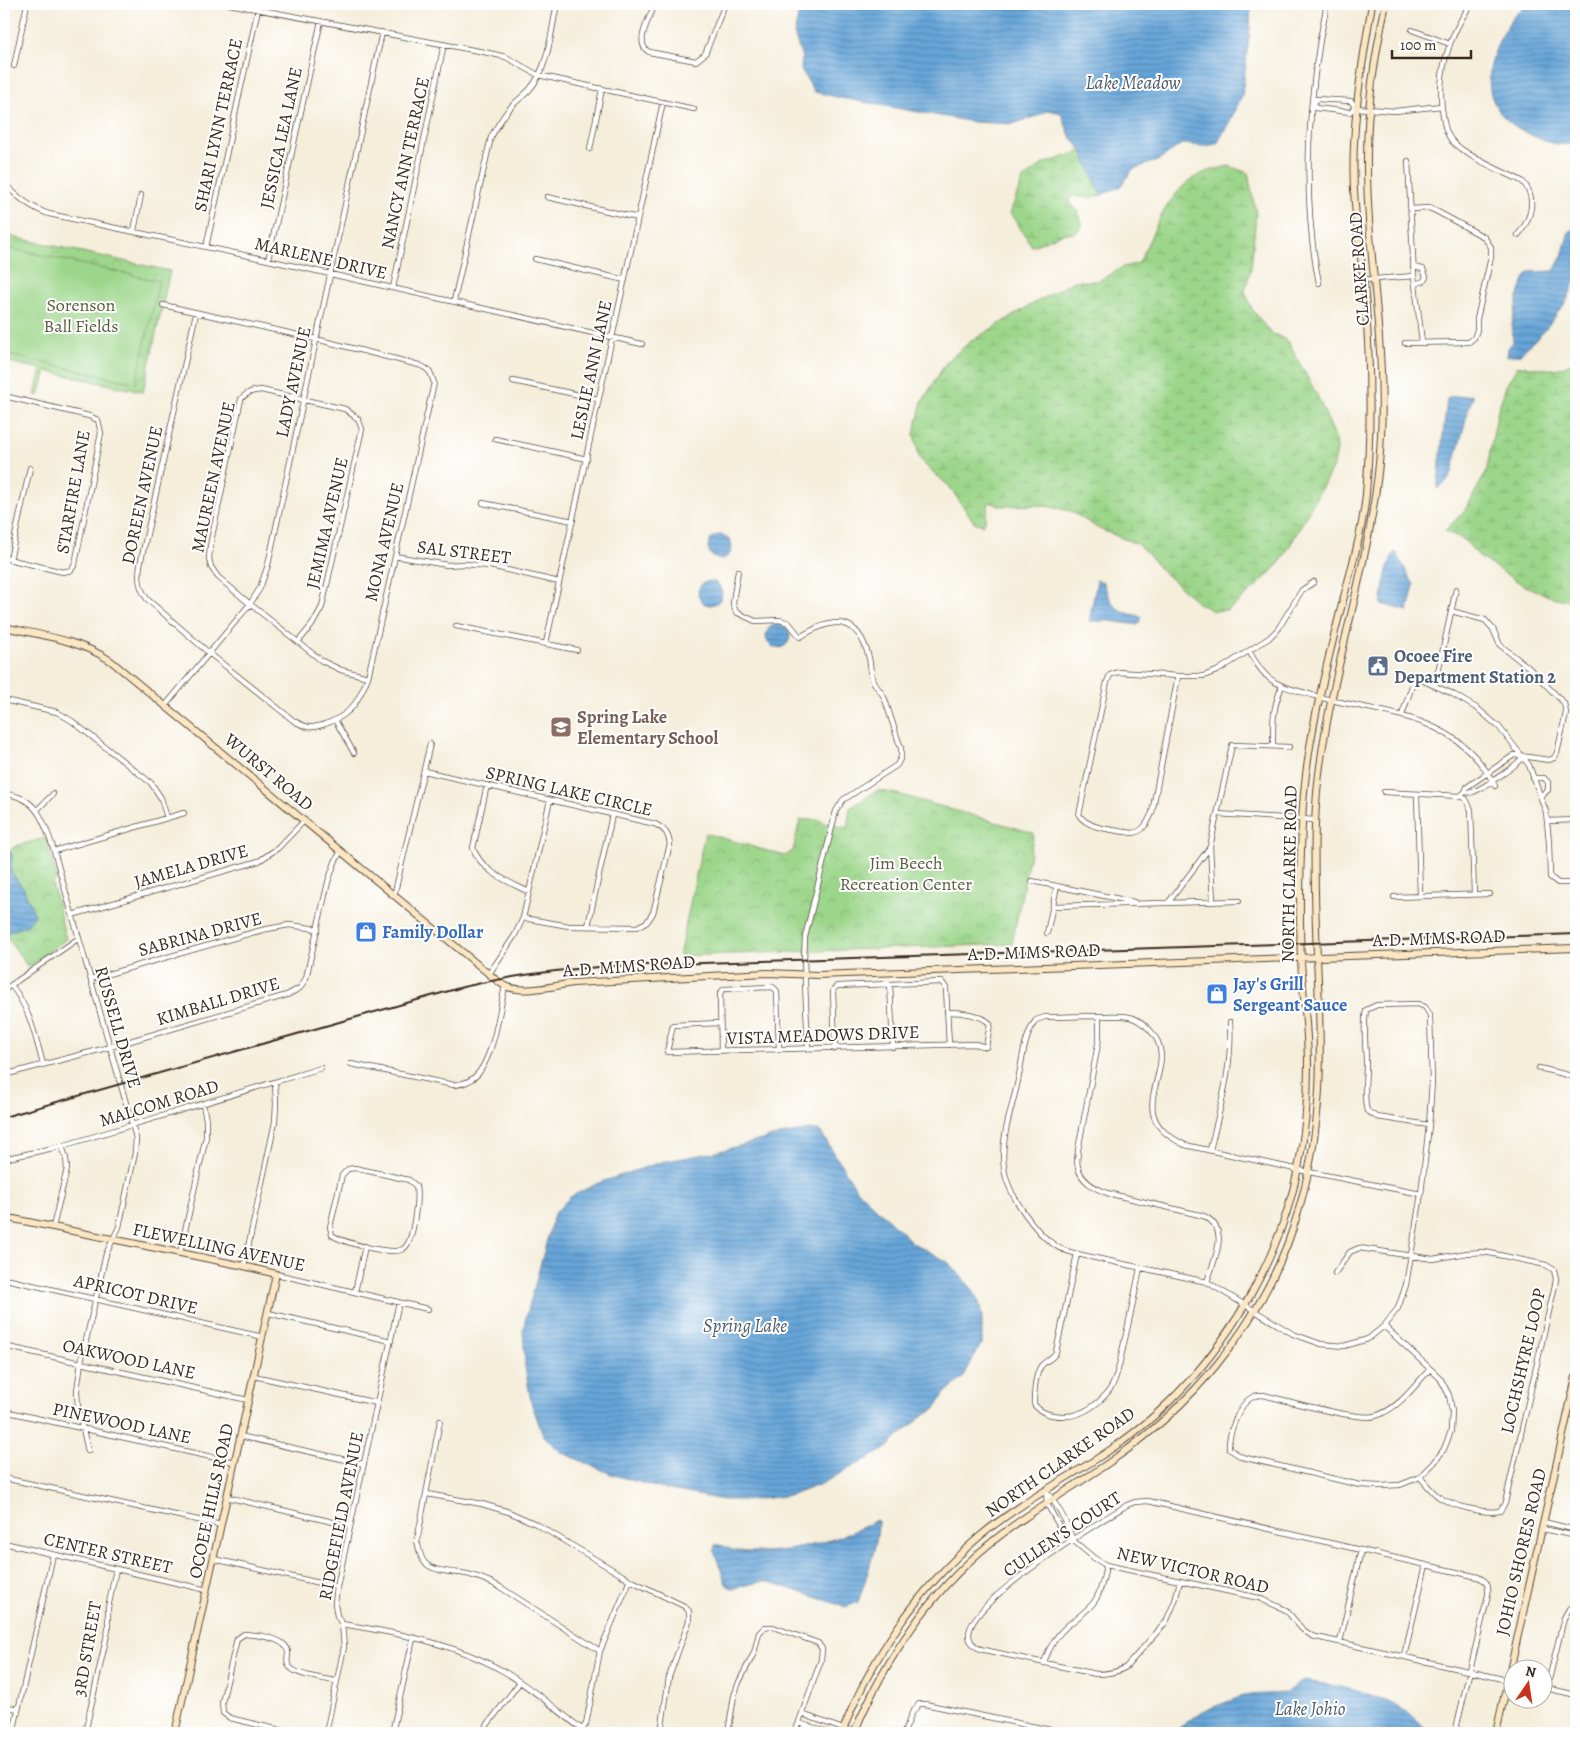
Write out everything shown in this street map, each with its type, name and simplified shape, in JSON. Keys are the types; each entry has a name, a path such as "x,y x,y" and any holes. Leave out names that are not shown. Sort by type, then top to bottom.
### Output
{"street":[{"path":"14,66 27,4"},
{"path":"229,4 506,57 538,75 694,109"},
{"path":"454,301 491,137 500,120 531,88 538,75 544,60 557,4"},
{"path":"656,4 642,37 642,44 645,50 696,61 705,54 725,4"},
{"path":"1319,283 1314,257 1310,211 1310,134 1319,39 1327,4"},
{"name":"CLARKE ROAD","path":"1360,530 1365,498 1370,404 1364,280 1355,203 1355,145 1356,108 1372,4"},
{"name":"CLARKE ROAD","path":"1370,532 1375,508 1382,436 1382,387 1367,157 1370,109 1386,4"},
{"path":"1471,4 1450,44 1440,79 1444,123 1452,141 1466,152 1522,181 1529,189 1532,200 1527,224 1518,235"},
{"name":"SHARI LYNN TERRACE","path":"206,247 258,9"},
{"name":"JESSICA LEA LANE","path":"268,260 321,21"},
{"path":"1412,30 1450,44"},
{"name":"LADY AVENUE","path":"166,706 250,604 260,588 268,564 382,32"},
{"name":"NANCY ANN TERRACE","path":"393,288 444,44"},
{"path":"590,149 602,89"},
{"path":"1313,104 1316,99 1351,102 1356,108"},
{"path":"1331,110 1332,101"},
{"name":"LESLIE ANN LANE","path":"546,643 663,102"},
{"path":"1313,104 1315,108 1350,112 1356,108 1395,111 1441,106"},
{"path":"1408,161 1413,268 1422,342"},
{"name":"MARLENE DRIVE","path":"4,183 13,193 33,208 49,214 268,260 642,344"},
{"path":"134,231 141,195"},
{"path":"547,197 638,218"},
{"path":"1405,343 1469,342 1474,338 1491,257 1491,247 1484,237 1429,208 1410,210"},
{"path":"535,259 625,280"},
{"path":"1413,268 1423,269 1426,272 1424,281 1415,284"},
{"path":"1364,280 1414,276"},
{"path":"163,305 316,339"},
{"name":"DOREEN AVENUE","path":"196,313 138,578 141,590 147,599 209,654 294,721 309,727 318,727 335,720"},
{"name":"MONA AVENUE","path":"316,339 427,368 431,372 434,383 368,677 359,699 348,713 335,720"},
{"path":"513,381 598,399"},
{"name":"MAUREEN AVENUE","path":"304,400 261,390 246,393 241,399 210,546 209,559 211,568 218,577 250,604 322,661 341,670 368,677"},
{"name":"STARFIRE LANE","path":"4,396 89,416 98,420 102,433 75,564 70,570 62,572 10,560"},
{"name":"JEMIMA AVENUE","path":"298,642 312,625 322,607 362,429 358,419 345,409 304,400"},
{"path":"495,439 586,459"},
{"path":"4,558 10,560 30,468"},
{"path":"482,503 572,521"},
{"name":"NORTH CLARKE ROAD","path":"843,1731 864,1684 883,1651 905,1617 930,1586 979,1537 1004,1518 1112,1449 1172,1400 1202,1367 1224,1338 1256,1287 1274,1249 1298,1169 1304,1137 1308,1069 1301,957 1300,897 1302,819 1309,752 1320,697 1360,530"},
{"name":"NORTH CLARKE ROAD","path":"854,1733 890,1659 914,1623 941,1591 986,1546 1147,1436 1172,1414 1213,1369 1254,1311 1285,1249 1298,1213 1309,1172 1319,1100 1320,1032 1314,868 1315,820 1320,765 1330,700 1370,532"},
{"name":"SAL STREET","path":"395,556 447,565 490,566 559,582"},
{"path":"738,572 733,604 736,612 742,616 754,621 780,620 788,624 800,637 817,627 831,623 846,624 857,630 869,659 873,681 883,696 901,748 901,757 897,765 843,800 836,811 805,937 804,974 808,1050"},
{"path":"1178,676 1152,813 1148,822 1137,833 1090,825 1080,815 1106,682 1110,675 1118,672 1203,676 1217,671 1269,638 1278,629 1302,590 1314,582"},
{"path":"1435,686 1456,589"},
{"path":"1451,611 1485,620 1493,629 1500,645 1528,667 1564,703 1566,713 1556,756 1552,760 1545,761 1514,755 1467,787 1460,796"},
{"path":"456,626 577,650"},
{"name":"WURST ROAD","path":"4,627 78,645 96,651 110,661 505,986"},
{"path":"1249,651 1261,670 1270,679 1282,686 1330,700 1402,715 1429,724 1449,736 1475,757 1488,773 1495,786"},
{"path":"1402,715 1415,680 1435,686 1460,698 1499,727 1529,766 1540,796 1547,821 1550,877 1558,883 1576,883"},
{"path":"1273,746 1273,711 1275,701 1282,686"},
{"path":"4,700 57,712 72,721 151,783 161,798 167,818"},
{"path":"335,720 354,753"},
{"path":"394,896 430,744"},
{"path":"1213,902 1210,846 1232,745 1289,746"},
{"path":"1465,792 1472,792 1478,789 1520,762 1523,757"},
{"name":"SPRING LAKE CIRCLE","path":"424,771 654,824 663,828 668,834 670,844 653,913 647,922 637,926 569,926 523,918"},
{"path":"1533,778 1542,778 1548,782 1548,790 1540,796"},
{"path":"1473,783 1478,789"},
{"path":"487,785 473,848 476,857 495,875 529,892"},
{"path":"1384,792 1460,796 1468,802 1471,810 1474,894"},
{"path":"4,794 24,800 37,810 53,794"},
{"path":"1417,794 1420,896"},
{"path":"489,974 515,935 523,918 550,800"},
{"name":"RUSSELL DRIVE","path":"37,810 43,819 54,851 136,1138 135,1154 119,1227 106,1254 81,1362 77,1390 82,1429 88,1451"},
{"path":"54,851 184,812"},
{"path":"1217,814 1315,820"},
{"path":"588,926 612,815"},
{"path":"1547,821 1576,820"},
{"name":"JAMELA DRIVE","path":"72,915 260,860 278,848 304,821"},
{"path":"1168,903 1210,846"},
{"name":"KIMBALL DRIVE","path":"4,1075 110,1047 287,995 300,988 306,978 328,882 341,851"},
{"path":"1032,881 1143,904"},
{"path":"1047,933 1058,886"},
{"path":"1394,897 1490,894"},
{"path":"1053,906 1239,901"},
{"name":"SABRINA DRIVE","path":"90,979 262,930 289,925 318,929"},
{"path":"4,990 79,938"},
{"name":"A.D. MIMS ROAD","path":"505,986 525,989 573,983 767,973 817,975 1576,948"},
{"path":"835,1049 833,990 837,986 942,982 946,988 949,1045"},
{"path":"890,984 893,1047"},
{"path":"11,985 27,1009 44,1064"},
{"path":"351,1064 454,1085 466,1083 480,1072 491,1048 505,986"},
{"path":"721,1051 720,993 724,989 773,987 777,991 779,1050"},
{"path":"1421,1194 1185,1145 1169,1137 1160,1127 1154,1114 1154,1098 1161,1064 1160,1048 1155,1035 1144,1024 1130,1017 1045,1017 1036,1020 1028,1036 1004,1142 1004,1169 1012,1192 1028,1218 1044,1238 1058,1248 1077,1254 1207,1282 1293,1334 1322,1344 1344,1346 1368,1339 1384,1326 1398,1308 1406,1285 1421,1194 1429,1124 1432,1082 1430,1016 1426,1007 1418,1004 1377,1005 1366,1010 1364,1021 1365,1103 1368,1111 1377,1117 1429,1124"},
{"name":"VISTA MEADOWS DRIVE","path":"720,1023 673,1025 667,1052 808,1050 975,1044 986,1047 990,1024 986,1019 948,1012"},
{"path":"1098,1016 1099,1038 1078,1150 1078,1166 1084,1179 1093,1188 1204,1216 1214,1221 1219,1230 1220,1239 1207,1282"},
{"path":"1210,1150 1229,1068 1232,1043 1230,1022"},
{"name":"MALCOM ROAD","path":"4,1159 62,1146 321,1068"},
{"path":"1539,1068 1576,1077"},
{"path":"244,1266 275,1122 275,1082"},
{"path":"180,1253 206,1137 206,1120 202,1104"},
{"path":"53,1227 67,1170 62,1146"},
{"path":"355,1168 410,1180 416,1186 418,1195 410,1242 403,1249 395,1251 365,1246 339,1240 332,1235 330,1227 342,1176 348,1170 355,1168"},
{"name":"FLEWELLING AVENUE","path":"4,1217 244,1266 428,1309"},
{"path":"355,1292 365,1246"},
{"path":"1335,1273 1350,1252 1359,1248 1411,1255"},
{"name":"LOCHSHYRE LOOP","path":"1411,1255 1433,1258 1485,1252 1546,1265 1554,1270 1556,1279 1505,1503 1500,1511 1491,1512 1454,1504 1439,1497 1420,1477"},
{"path":"1077,1254 1056,1352 1054,1356 1041,1366 1034,1397 1034,1404 1037,1409 1051,1414 1063,1416 1078,1414 1098,1402 1112,1386 1119,1367 1140,1268"},
{"name":"OCOEE HILLS ROAD","path":"175,1733 276,1274"},
{"name":"APRICOT DRIVE","path":"4,1280 263,1337"},
{"name":"RIDGEFIELD AVENUE","path":"326,1733 344,1647 342,1624 336,1612 335,1604 337,1587 399,1302"},
{"path":"268,1313 392,1341"},
{"path":"1384,1326 1440,1378 1449,1395 1452,1411 1451,1431 1444,1449 1434,1463 1420,1477 1400,1485 1360,1485 1242,1457 1229,1450 1229,1441 1234,1423 1244,1405 1253,1396 1263,1395 1356,1416 1375,1416 1397,1403 1430,1369"},
{"name":"OAKWOOD LANE","path":"4,1346 248,1400"},
{"path":"254,1376 378,1402"},
{"name":"JOHIO SHORES ROAD","path":"1514,1660 1576,1377"},
{"name":"PINEWOOD LANE","path":"4,1411 234,1462"},
{"path":"440,1421 417,1541 420,1555 425,1563 434,1568 488,1580 600,1651"},
{"path":"240,1436 364,1464"},
{"path":"4,1478 221,1525"},
{"path":"1046,1491 1046,1504"},
{"name":"NEW VICTOR ROAD","path":"1046,1491 1054,1500 1069,1527 1072,1539"},
{"path":"427,1494 482,1504 509,1512 536,1524 630,1580 684,1606 689,1611 689,1621 669,1677 661,1733"},
{"path":"226,1498 350,1526"},
{"name":"CULLEN'S COURT","path":"1180,1581 1175,1602 1166,1622 1121,1671 1096,1674 980,1649 973,1645 968,1636 977,1615 996,1596 1072,1539 1127,1505 1148,1501 1478,1577 1486,1581 1489,1587 1469,1671"},
{"name":"NEW VICTOR ROAD","path":"1046,1504 1062,1531 1084,1551 1106,1565 1266,1600 1286,1610 1302,1629 1312,1636 1502,1678"},
{"path":"1543,1525 1576,1530"},
{"path":"1543,1525 1572,1535 1576,1534"},
{"name":"CENTER STREET","path":"4,1543 207,1590"},
{"path":"1340,1642 1362,1550"},
{"path":"13,1733 53,1555"},
{"path":"214,1559 337,1587"},
{"path":"1044,1662 1056,1637 1096,1600 1101,1588 1106,1565"},
{"path":"1404,1656 1426,1565"},
{"name":"3RD STREET","path":"85,1733 108,1630 108,1608 116,1569"},
{"path":"342,1624 447,1646 472,1655 520,1682 581,1732 586,1724 600,1651 630,1580"},
{"path":"1552,1662 1564,1618 1569,1608 1576,1602"},
{"path":"728,1733 734,1696 754,1653 759,1634 765,1627 773,1627 818,1643 822,1649 821,1660 795,1733"},
{"path":"292,1733 230,1718 224,1713 222,1702 237,1639 244,1634 253,1634 280,1640 285,1644 288,1652 286,1661 291,1669 336,1681"},
{"path":"392,1733 413,1639"},
{"path":"1455,1733 1469,1671"},
{"path":"481,1733 520,1682"},
{"path":"1552,1690 1576,1695"},
{"path":"904,1733 914,1709 919,1704 925,1704 1064,1733"},
{"path":"4,1706 18,1709"},
{"name":"JOHIO SHORES ROAD","path":"1496,1733 1502,1710"},
{"path":"802,1714 843,1731 854,1733"},
{"path":"799,1723 829,1733"}],"green space":[{"path":"1082,151 1101,195 1091,198 1072,196 1068,201 1080,217 1081,226 1079,230 1074,233 1058,235 1032,246 1010,213 1023,179 1043,164"},
{"path":"1229,166 1248,173 1256,214 1251,267 1245,291 1252,309 1271,334 1280,336 1288,342 1317,395 1336,439 1337,449 1334,465 1282,560 1235,605 1227,610 1213,611 1198,603 1161,570 1137,544 1099,529 1071,511 1040,505 1002,506 989,502 985,521 982,525 974,522 949,486 926,466 919,457 914,434 922,402 947,361 970,342 1074,281 1098,281 1123,267 1139,263 1164,212 1180,189 1203,173"},
{"name":"Sorenson Ball Fields","path":"4,235 170,271 143,392 46,371 39,396 35,395 41,369 4,361"},
{"name":"Sorenson Ball Fields","path":"4,247 159,281 136,383 4,354"},
{"path":"1576,360 1576,602 1551,597 1523,585 1482,559 1463,539 1445,531 1465,510 1486,473 1498,410 1506,386 1517,367 1554,369 1563,367"},
{"name":"Jim Beech Recreation Center","path":"878,790 1034,833 1012,944 679,956 705,833 785,856 793,851 800,820 819,820 824,823 847,828 850,808"},
{"path":"46,838 57,879 52,883 66,939 28,967 4,933 28,925 24,889 11,872 12,855 9,850 16,846"}],"water":[{"name":"Lake Meadow","path":"801,4 1251,4 1242,96 1217,144 1204,146 1182,144 1157,161 1133,169 1120,187 1101,195 1082,151 1069,134 1061,113 1048,110 1040,115 1013,124 973,122 814,92 801,69 802,58 794,34"},
{"path":"1529,4 1576,4 1576,144 1557,144 1529,134 1514,126 1495,106 1489,82 1494,54 1505,29 1512,19"},
{"path":"1576,228 1576,280 1566,302 1543,332 1519,355 1507,356 1508,348 1513,342 1512,324 1524,279 1529,272 1554,271 1562,256 1569,231"},
{"path":"1473,396 1452,473 1448,480 1437,489 1447,399"},
{"path":"720,535 729,538 732,547 729,556 720,559 711,556 708,547 711,538"},
{"path":"1396,552 1414,585 1408,611 1381,604 1387,571 1391,559"},
{"path":"1097,580 1103,582 1114,605 1122,611 1142,618 1138,625 1109,621 1089,621"},
{"path":"710,581 719,584 722,593 719,602 710,605 701,602 698,593 701,584"},
{"path":"778,624 787,627 790,636 787,645 778,648 769,645 766,636 769,627"},
{"path":"4,844 12,855 11,872 24,889 35,915 28,925 4,934"},
{"name":"Spring Lake","path":"810,1130 820,1131 857,1190 913,1243 948,1262 973,1290 979,1302 982,1317 982,1342 963,1378 945,1393 936,1408 920,1418 884,1450 819,1485 792,1495 753,1500 723,1500 655,1487 611,1474 561,1452 543,1435 531,1402 525,1367 523,1329 554,1214 570,1197 598,1183 661,1162 716,1152 780,1135"},
{"path":"876,1520 878,1521 878,1530 874,1551 858,1602 846,1607 770,1582 759,1582 732,1589 726,1584 714,1551 715,1545 750,1552 800,1548 848,1534"},
{"name":"Lake Johio","path":"1303,1681 1347,1688 1377,1697 1405,1711 1430,1733 1176,1733 1180,1727 1203,1711 1245,1695 1286,1693"}],"railway":[{"path":"4,1117 463,987 501,979 557,971 614,966 1576,934"}],"place":[{"name":"Ocoee Fire Department Station 2","path":"1378,666"},
{"name":"Spring Lake Elementary School","path":"561,727"},
{"name":"Family Dollar","path":"366,932"},
{"name":"Jay's Grill Sergeant Sauce","path":"1217,994"}]}
